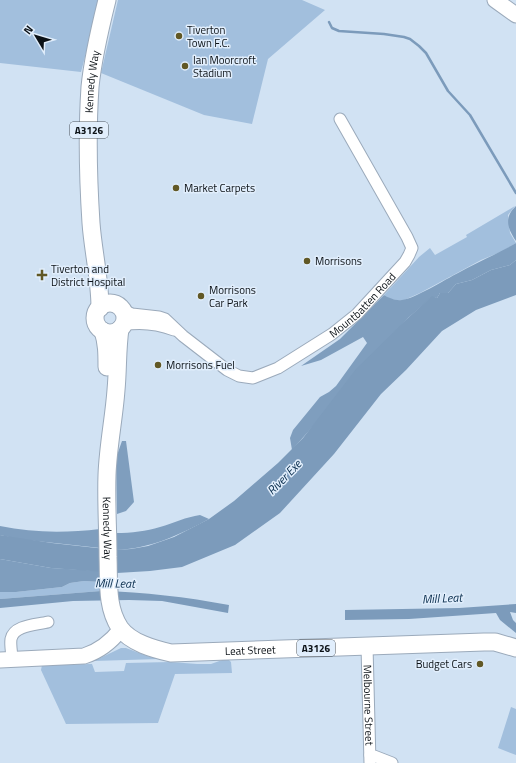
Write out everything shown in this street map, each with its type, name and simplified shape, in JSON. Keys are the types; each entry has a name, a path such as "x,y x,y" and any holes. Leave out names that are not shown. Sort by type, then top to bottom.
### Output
{"main road":[{"name":"Kennedy Way","path":"106,0 94,57 90,86 88,174 91,226 96,261 116,315 118,342 116,390 107,473"},
{"path":"494,0 516,15"},
{"name":"A3126","path":"103,331 99,328 95,320 97,311 116,315"},
{"path":"103,331 112,333 116,315"},
{"name":"Kennedy Way","path":"103,331 106,339 107,353 104,416 110,600 114,617 121,629"},
{"path":"6,660 84,656 95,653 113,640 121,629"},
{"name":"Leat Street","path":"121,629 133,639 148,646 171,653 490,642 516,648"}],"street":[{"name":"Mountbatten Road","path":"116,315 138,323 163,326 176,330 227,370 239,376 253,378 278,368 332,334 357,314 405,262 410,255 412,248 340,119"},
{"path":"6,660 11,640 17,630 48,622"},
{"name":"Melbourne Street","path":"367,646 370,759"},
{"path":"370,759 374,756 392,763"}],"shaded area":[{"path":"0,0 100,0 81,72 0,63"},
{"name":"Ian Moorcroft Stadium","path":"118,0 302,0 325,10 268,59 252,124 204,115 101,73"},
{"path":"515,206 508,215 510,233 516,243 503,251 481,260 402,301 390,299 384,295 419,257 430,248 435,255 467,237 466,235"},
{"path":"516,206 516,241 509,227 508,218"},
{"path":"516,243 516,260 510,265 491,270 472,280 456,284 448,293 440,293 437,298 432,297 408,318 292,450 290,438 293,430 320,397 336,386 367,343 363,337 321,360 301,366 340,339 384,295 393,299 407,299"},
{"path":"122,441 126,441 134,502 126,511 117,514 116,458"},
{"path":"200,515 209,519 187,530 152,544 115,550 116,533 149,530"},
{"path":"0,526 50,532 100,529 100,548 18,539 0,535"},
{"path":"0,559 51,568 102,571 101,582 84,581 70,583 62,587 16,592 0,592"},
{"path":"84,581 101,582 101,591 0,599 0,592 16,592 62,587 70,583"},
{"path":"121,648 126,648 160,659 93,661"},
{"path":"228,659 231,662 232,673 175,674 158,723 66,724 41,670 42,665 92,664 95,672 124,671 126,663 171,662 211,664"},
{"path":"511,707 516,709 516,755 498,748"}],"water":[{"name":"River Exe","path":"516,260 516,295 476,310 442,331 406,370 381,394 334,454 280,513 235,545 182,567 117,573 51,568 0,559 0,535 52,543 115,550 131,549 148,546 174,537 209,519 234,501 278,463 303,438 356,369 432,296 437,298 440,293 448,293 456,284 472,280 491,270 510,265"},
{"path":"101,591 181,597 213,602 229,605 228,613 162,601 129,600 73,601 0,608 0,599"},
{"path":"516,604 516,613 510,612 516,623 516,633 500,620 496,613 409,619 345,620 345,610 459,608"}],"waterway":[{"path":"329,22 332,28 339,31 404,37 410,39 419,46 426,53 448,91 470,115 516,193"}],"place":[{"name":"Tiverton Town F.C.","path":"179,36"},
{"name":"Ian Moorcroft Stadium","path":"185,66"},
{"name":"Market Carpets","path":"176,188"},
{"name":"Morrisons","path":"307,261"},
{"name":"Tiverton and District Hospital","path":"42,275"},
{"name":"Morrisons Car Park","path":"201,296"},
{"name":"Morrisons Fuel","path":"158,365"},
{"name":"Budget Cars","path":"480,664"}],"water label":[{"name":"Mill Leat","path":"115,583"},
{"name":"Mill Leat","path":"442,598"}]}
